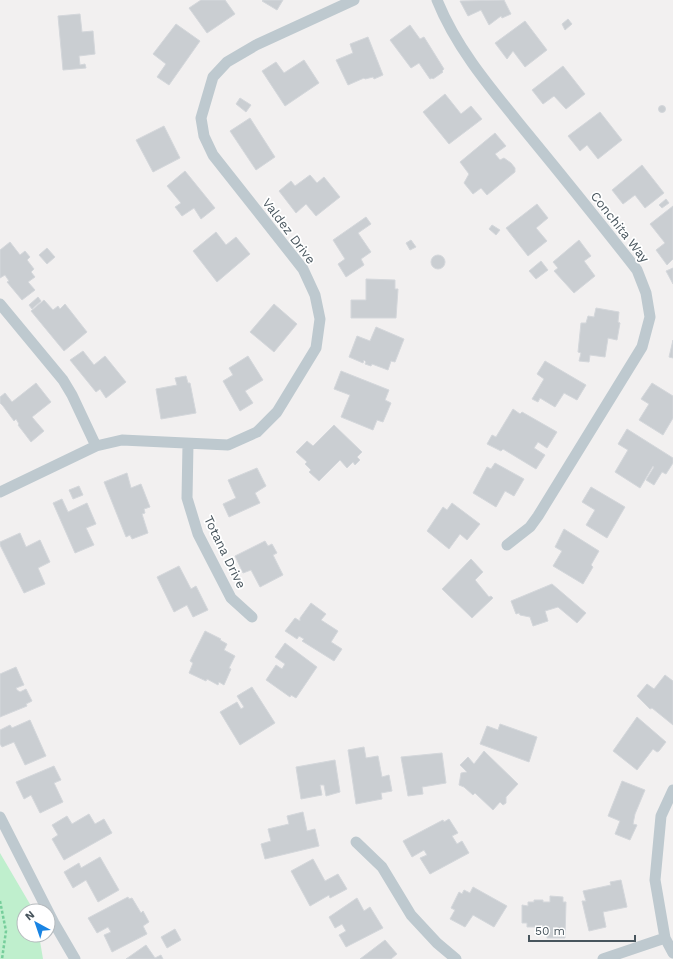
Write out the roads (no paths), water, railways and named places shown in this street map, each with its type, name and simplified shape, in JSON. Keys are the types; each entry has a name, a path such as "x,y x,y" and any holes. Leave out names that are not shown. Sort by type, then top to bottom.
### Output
{"street":[{"name":"Valdez Drive","path":"0,492 96,446 122,440 228,446 257,432 277,412 316,348 320,319 315,295 303,269 213,155 204,136 201,118 208,88 213,77 227,62 256,45 354,0"},
{"name":"Conchita Way","path":"437,0 444,18 459,45 488,85 637,270 646,293 649,309 650,317 642,347 538,516 530,527 507,545"},
{"path":"0,304 63,380 72,395 96,446"},
{"name":"Totana Drive","path":"188,444 187,498 198,534 231,598 252,617"},
{"path":"673,790 660,816 655,880 665,938 673,953"},
{"path":"0,817 54,923 75,959"},
{"path":"356,842 382,867 412,915 437,943 456,959"},
{"path":"604,959 665,938"}]}
